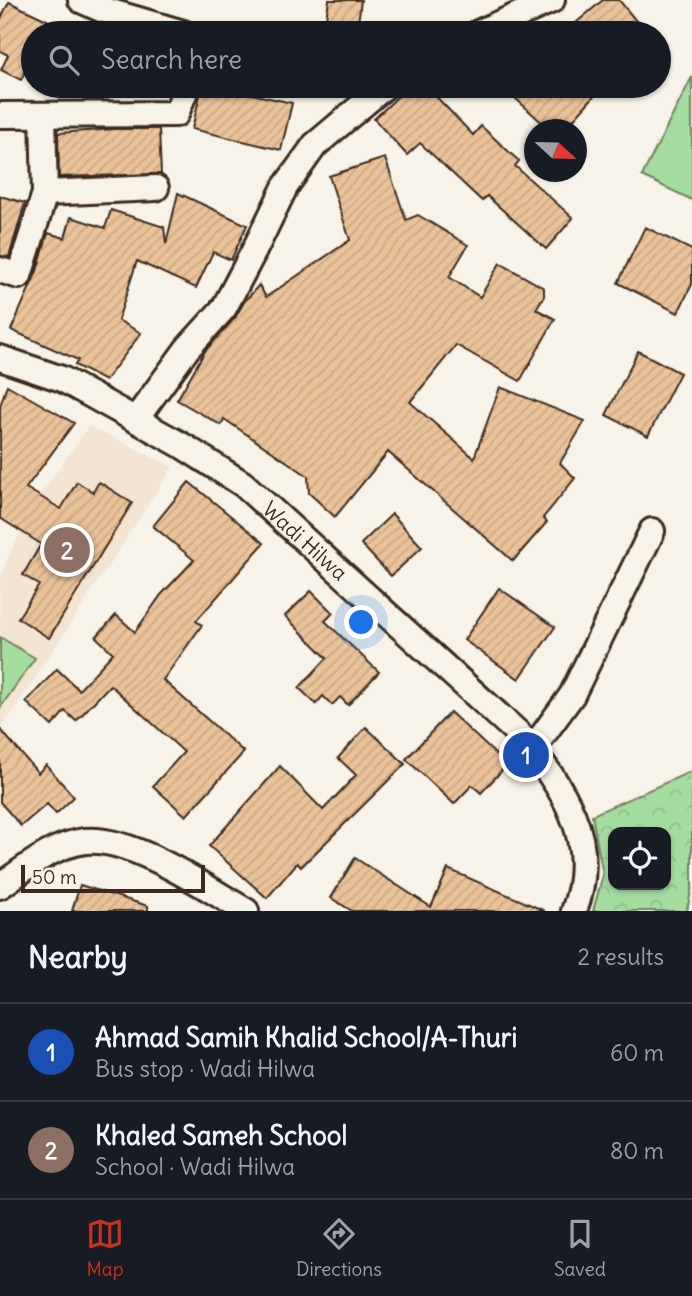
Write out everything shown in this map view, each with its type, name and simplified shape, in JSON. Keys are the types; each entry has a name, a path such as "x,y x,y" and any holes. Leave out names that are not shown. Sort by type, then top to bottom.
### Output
{"street":[{"path":"81,0 142,21"},
{"path":"505,21 552,0"},
{"path":"0,115 176,114 182,98"},
{"path":"136,419 187,349 223,308 285,187 315,145 371,98"},
{"path":"10,273 45,193 43,115"},
{"path":"45,193 156,188"},
{"name":"Wadi Hilwa","path":"0,358 62,379 136,419 243,484 519,734 547,768 577,822 582,849 582,875 573,911"},
{"path":"532,750 572,695 652,531"},
{"path":"0,886 36,859 65,847 85,841 110,843 156,859 246,911"}],"shaded area":[{"path":"89,426 173,467 8,719 0,726 0,583 6,562 34,503"}],"green space":[{"path":"692,77 692,200 642,176"},
{"path":"0,637 35,658 0,708"},
{"path":"692,771 692,886 687,911 593,911 603,875 592,815"}],"building":[{"path":"329,0 361,0 358,21 326,18"},
{"path":"603,0 619,0 636,21 578,21"},
{"path":"9,2 49,21 21,21 21,80 1,70 8,55 0,51 0,20"},
{"path":"199,98 269,98 292,103 281,150 192,129"},
{"path":"396,98 438,98 473,135 481,126 519,161 515,166 524,174 524,182 533,182 573,218 546,249 487,196 482,201 420,143 407,155 374,119"},
{"path":"515,98 592,98 574,119 538,119"},
{"path":"159,129 161,174 59,177 58,133"},
{"path":"385,158 406,220 418,215 468,245 449,277 480,297 500,263 544,288 544,296 536,309 555,319 520,381 456,345 410,402 474,458 500,387 585,421 560,463 575,478 543,518 547,522 513,561 388,452 335,517 309,493 308,476 224,419 221,425 177,400 205,351 235,318 244,302 259,285 266,297 350,240 329,176"},
{"path":"178,193 247,225 231,260 213,252 196,288 137,261 118,320 141,333 105,381 75,365 78,360 11,330 37,271 48,233 65,238 71,217 105,228 111,210 164,227 166,244"},
{"path":"0,196 25,203 9,257 0,256"},
{"path":"645,227 692,250 692,284 678,313 618,283"},
{"path":"638,351 680,373 648,436 606,415"},
{"path":"7,385 74,423 26,488 61,509 77,482 93,492 99,482 132,503 49,638 18,618 39,585 23,575 41,544 0,518 0,406"},
{"path":"189,482 264,543 196,621 202,625 163,680 244,752 186,816 153,786 184,752 110,685 76,721 65,711 52,726 26,702 57,669 79,690 113,653 96,637 116,615 135,632 161,595 194,560 153,526"},
{"path":"392,514 422,547 391,576 361,544"},
{"path":"499,588 555,627 519,679 464,640"},
{"path":"311,591 333,613 325,621 379,672 348,705 340,697 332,705 323,696 316,704 299,688 327,658 285,616"},
{"path":"450,712 507,765 481,793 472,785 454,804 406,759"},
{"path":"366,727 405,764 301,867 297,863 267,898 209,846 280,766 323,810 356,775 338,758"},
{"path":"0,729 38,773 46,765 74,797 56,814 47,804 21,826 0,802"},
{"path":"355,858 431,907 448,869 545,911 352,911 331,898"},
{"path":"80,885 148,906 148,911 72,911"}],"place":[{"name":"Khaled Sameh School","path":"67,550"},
{"name":"Ahmad Samih Khalid School/A-Thuri","path":"526,755"}]}
